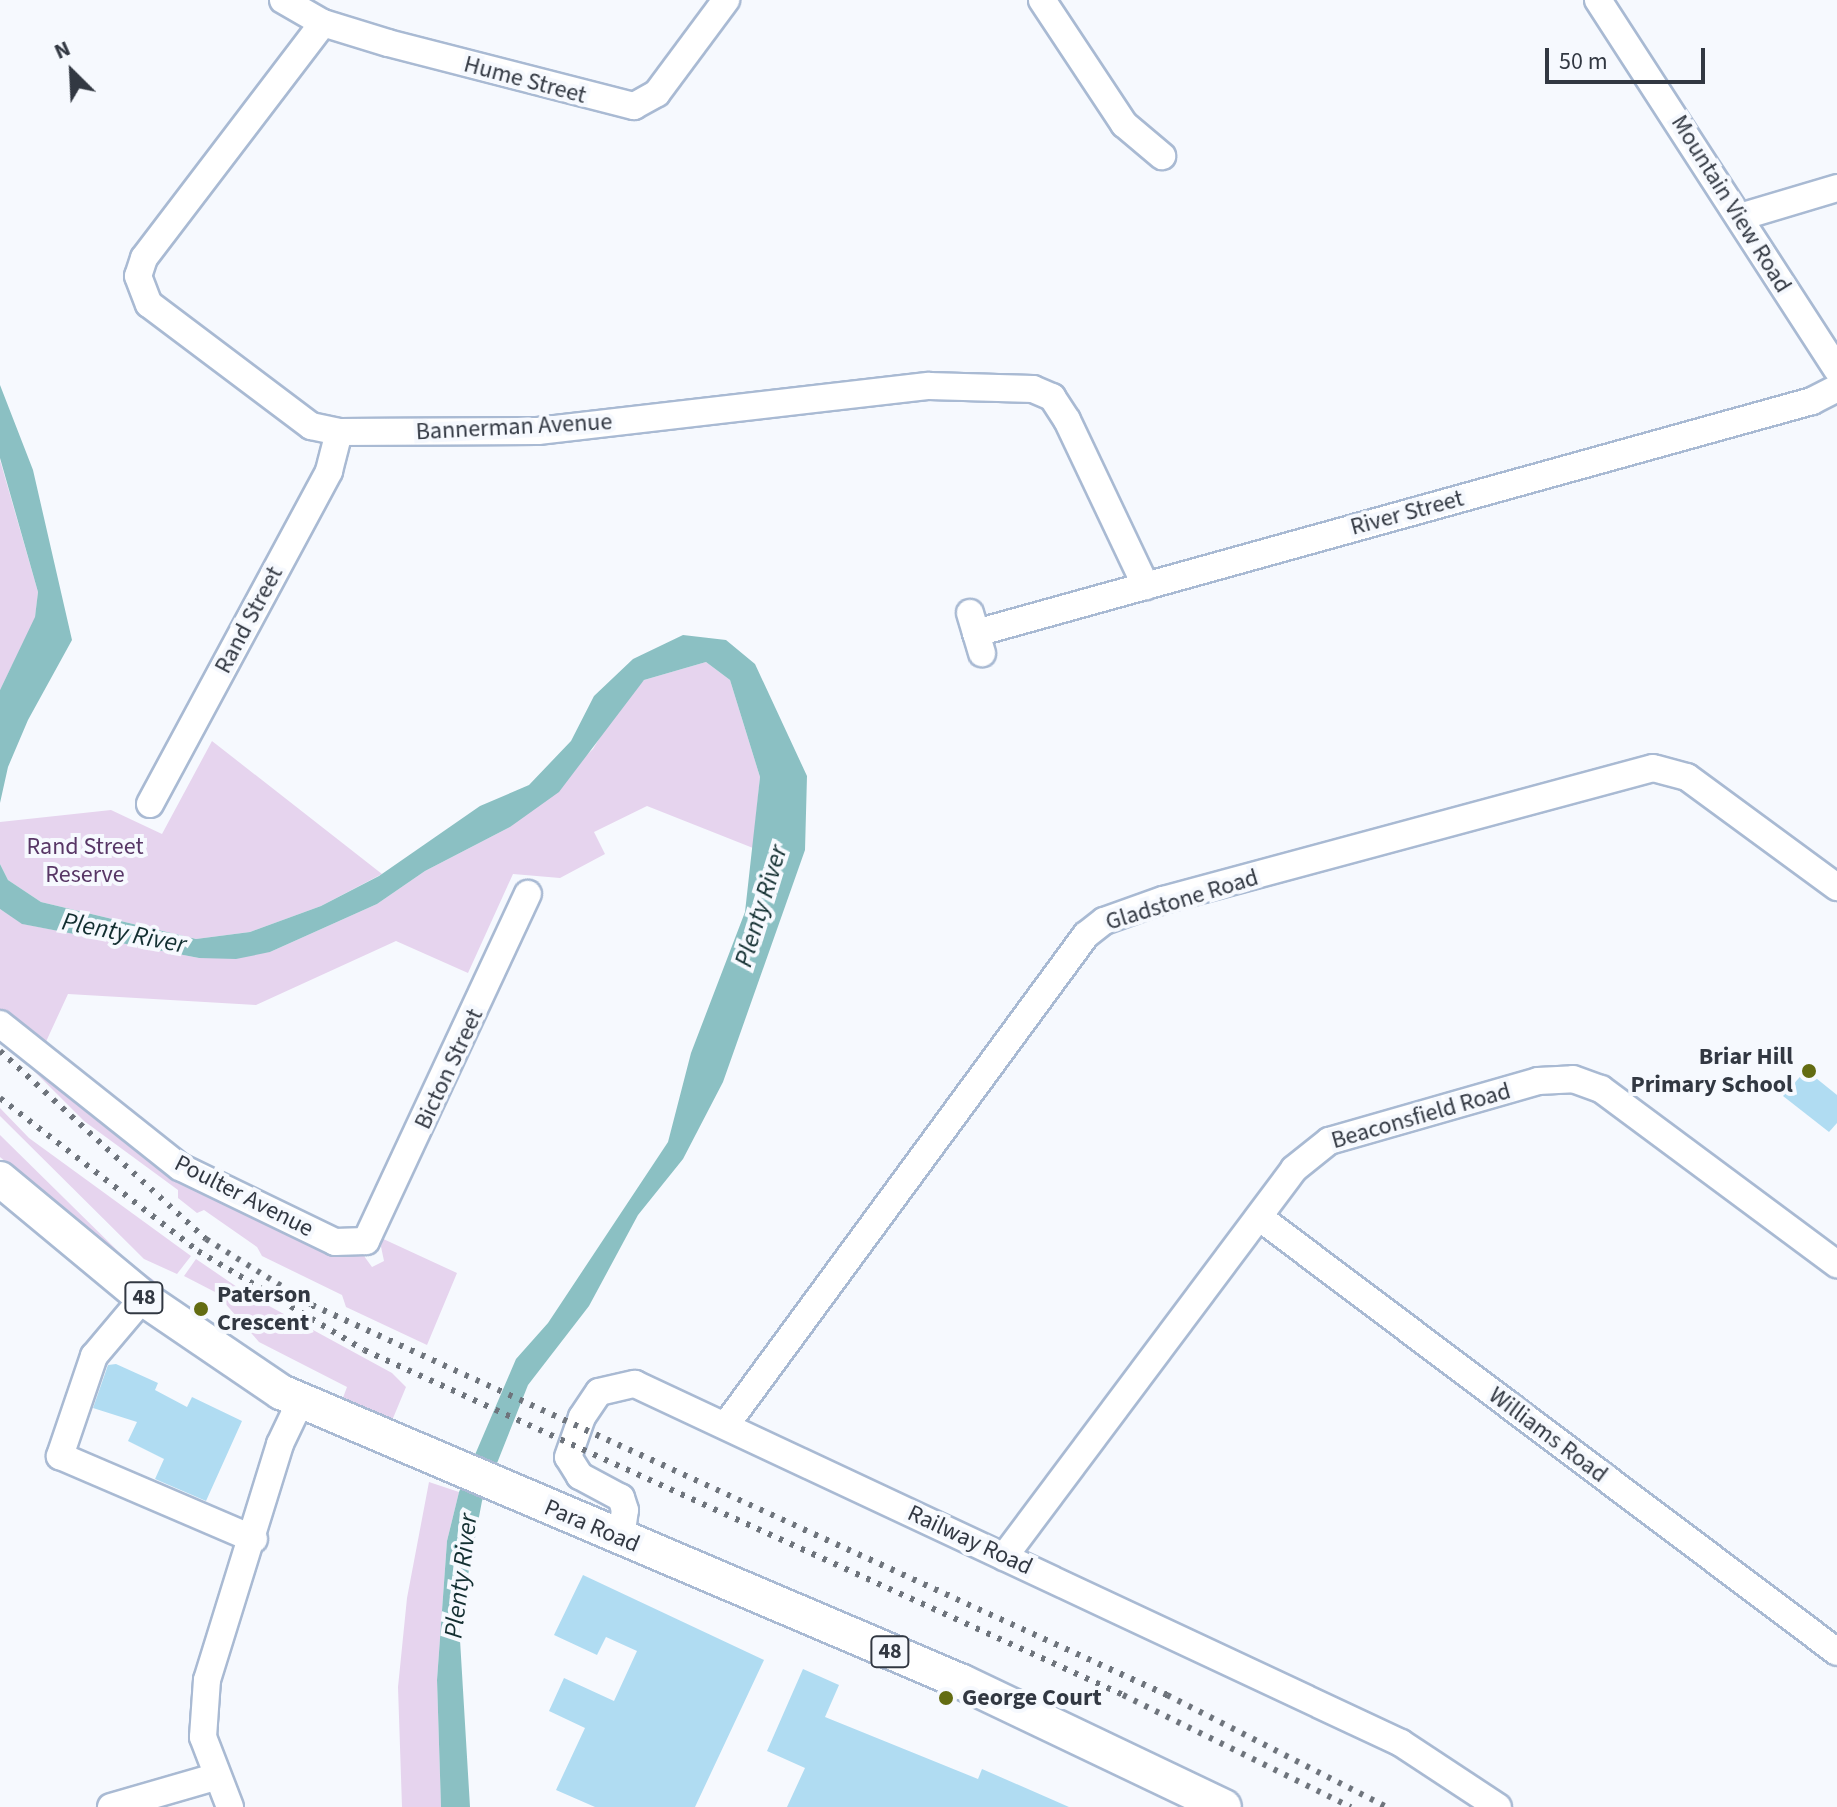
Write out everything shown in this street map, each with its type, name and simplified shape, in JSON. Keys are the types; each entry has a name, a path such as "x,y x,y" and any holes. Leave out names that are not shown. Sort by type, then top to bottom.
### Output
{"main road":[{"name":"Para Road","path":"0,1179 143,1298 233,1365 300,1402 962,1682 1224,1807"}],"street":[{"name":"Hume Street","path":"283,0 323,23 634,106 657,93 726,0"},
{"path":"1042,0 1124,124 1162,156"},
{"name":"Mountain View Road","path":"1598,0 1837,369"},
{"name":"Bannerman Avenue","path":"323,23 144,258 138,283 149,304 311,426 339,432 538,431 929,386 1033,389 1052,397 1067,420 1146,586"},
{"path":"1740,217 1837,188"},
{"name":"River Street","path":"976,633 1812,401 1837,388"},
{"name":"Rand Street","path":"150,804 329,471 339,432"},
{"name":"Gladstone Road","path":"726,1425 1086,935 1104,921 1163,900 1653,768 1687,777 1837,887"},
{"name":"Bicton Street","path":"371,1251 528,894"},
{"name":"Poulter Avenue","path":"0,1024 180,1167 335,1242 371,1251"},
{"name":"Beaconsfield Road","path":"1004,1557 1294,1169 1329,1141 1538,1081 1573,1079 1601,1089 1837,1264"},
{"name":"Williams Road","path":"1259,1217 1837,1652"},
{"path":"143,1298 94,1356 60,1456 254,1539"},
{"name":"Railway Road","path":"621,1538 625,1510 621,1498 580,1476 568,1457 582,1417 599,1392 614,1385 645,1386 1401,1743 1498,1807"},
{"path":"230,1807 215,1777 201,1711 280,1444 300,1402"},
{"path":"111,1807 215,1777"}],"green space":[{"path":"0,460 38,592 35,619 0,690"},
{"path":"706,662 730,680 760,777 753,848 647,806 594,832 605,854 560,878 513,874 468,973 396,941 256,1005 68,994 44,1046 0,1011 0,909 23,924 199,958 270,952 377,904 425,871 510,827 593,749 615,712 644,680"},
{"name":"Rand Street Reserve","path":"212,741 382,874 321,906 250,932 196,939 41,902 8,880 0,864 0,822 111,810 162,834"},
{"path":"0,1037 337,1253 364,1256 372,1267 384,1261 379,1237 457,1273 427,1345 346,1307 342,1295 262,1256 257,1247 204,1210 197,1213 178,1198 178,1190 84,1121"},
{"path":"0,1108 29,1138 191,1256 177,1274 144,1259 0,1116"},
{"path":"0,1135 130,1263 159,1284 128,1266 0,1157"},
{"path":"196,1259 237,1287 241,1299 251,1296 392,1373 406,1387 391,1423 341,1403 347,1387 259,1342 215,1292 184,1276"},
{"path":"429,1482 459,1492 447,1541 437,1680 441,1807 402,1807 398,1687 407,1598"}],"water":[{"path":"0,385 33,470 72,640 28,720 8,767 0,803 0,690 35,617 38,592 0,458"},
{"name":"Plenty River","path":"683,635 726,640 755,664 807,776 805,850 723,1082 683,1159 638,1215 589,1306 528,1385 482,1501 459,1623 470,1807 441,1807 437,1680 447,1541 459,1492 516,1359 548,1323 668,1142 691,1053 745,912 760,777 730,680 706,662 644,680 559,792 510,827 425,871 377,904 270,952 236,959 199,958 22,924 0,909 0,864 8,880 41,902 196,939 250,932 321,906 379,876 480,806 529,785 571,741 594,696 633,659"}],"building":[{"path":"1806,1070 1837,1095 1837,1123 1829,1132 1783,1096"},
{"path":"116,1364 158,1383 155,1390 187,1407 192,1397 242,1421 206,1501 155,1479 164,1459 128,1441 137,1422 93,1408 108,1365"},
{"path":"583,1575 764,1660 695,1807 595,1807 556,1790 585,1728 549,1711 564,1678 614,1701 637,1651 606,1637 597,1655 554,1635"},
{"path":"803,1669 839,1685 825,1717 978,1779 982,1769 1069,1807 787,1807 805,1768 767,1751"}],"railway":[{"path":"0,1051 206,1239 312,1305 1167,1695 1387,1807"},
{"path":"0,1098 198,1251 364,1350 1123,1695 1351,1807"}],"place":[{"name":"Briar Hill Primary School","path":"1809,1071"},
{"name":"Paterson Crescent","path":"201,1309"},
{"name":"George Court","path":"946,1698"}]}
